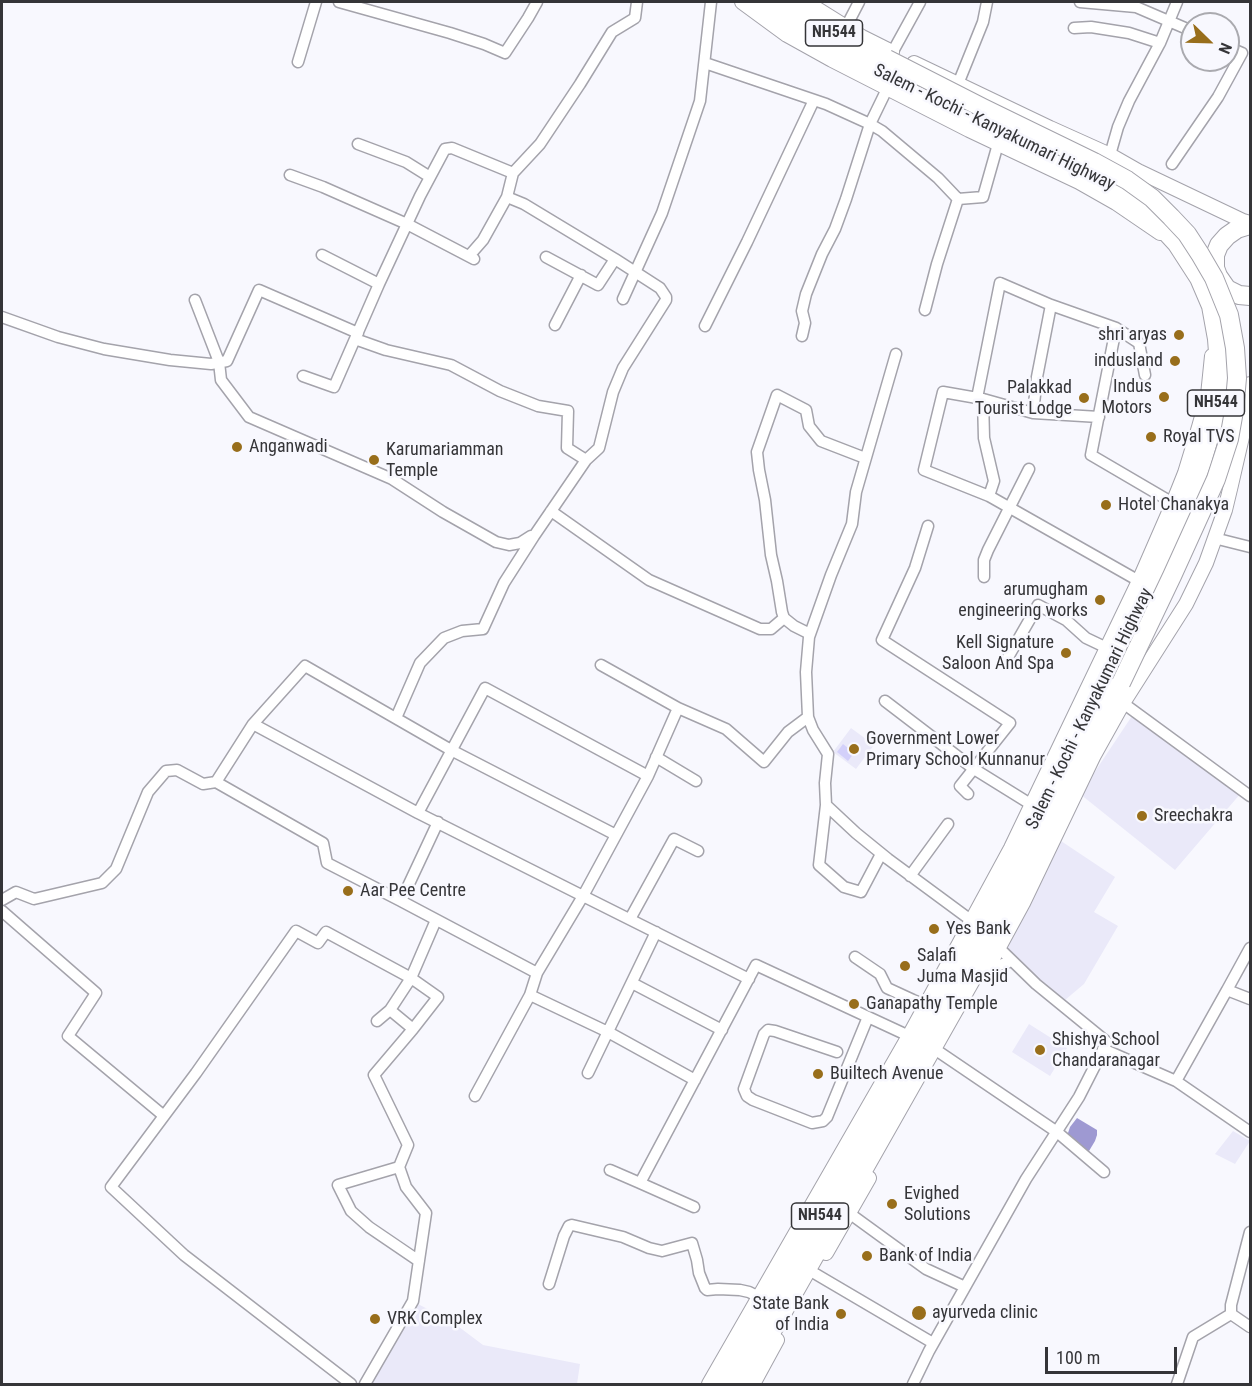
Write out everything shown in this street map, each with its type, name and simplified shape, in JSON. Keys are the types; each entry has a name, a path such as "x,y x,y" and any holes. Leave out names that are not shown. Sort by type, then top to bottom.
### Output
{"highway":[{"name":"Salem - Kochi - Kanyakumari Highway","path":"724,1384 988,919 1032,830 1107,677 1185,507 1214,421 1220,378 1217,339 1211,306 1198,278 1177,244 1143,207 1109,183 927,98 801,29 762,2"},
{"name":"Salem - Kochi - Kanyakumari Highway","path":"742,1384 1002,925 1088,742 1121,683 1216,479 1229,439 1237,378 1229,315 1214,278 1187,234 1152,198 1127,180 860,47 783,2"},
{"path":"1251,224 1236,228 1219,245 1215,255 1215,268 1227,289 1239,295 1251,296"},
{"path":"1198,278 1218,276"}],"street":[{"path":"297,62 316,2"},
{"path":"339,2 450,33 504,53 537,2"},
{"path":"290,175 407,224 471,258 507,197 513,173 540,144 612,32 635,18 637,2"},
{"path":"623,299 662,213 700,101 711,2"},
{"path":"742,2 787,34 832,60 1078,182 1107,198 1177,244"},
{"path":"806,2 892,53 1251,224"},
{"path":"846,27 859,2"},
{"path":"892,53 920,2"},
{"path":"958,84 983,22 987,2"},
{"path":"1080,2 1136,7 1180,26"},
{"path":"1110,155 1129,101 1160,43 1177,2"},
{"path":"1074,28 1091,27 1129,33 1160,43"},
{"path":"705,63 826,104 870,124 882,131 938,178 958,199"},
{"path":"1172,164 1218,97 1232,72"},
{"path":"802,336 805,323 802,311 806,294 835,229 870,124 887,89"},
{"path":"705,327 814,100"},
{"path":"358,144 406,162 430,177"},
{"path":"958,199 983,197 998,144"},
{"path":"303,376 334,387 379,284 445,149 452,148 513,173"},
{"path":"396,718 420,663 444,638 462,631 483,629 504,583 536,533 586,460 599,448 613,392 623,368 666,300 660,288 524,204 507,197"},
{"path":"925,310 958,199"},
{"path":"322,255 379,284"},
{"path":"546,257 598,285 615,259"},
{"path":"555,325 580,276"},
{"path":"989,496 994,481 984,438 980,398 1000,283 1051,305 1116,328 1138,343 1144,375"},
{"path":"2,317 58,337 104,349 211,364 227,361 259,290 386,350 451,365 500,392 538,406 568,411 567,448 586,460"},
{"path":"195,300 219,362 221,380 249,417 392,479 443,512 496,542 509,545 520,543 536,533"},
{"path":"1034,412 1037,377 1051,305"},
{"path":"709,1384 909,1036 972,921 1011,848 1139,581 1188,464 1208,395 1212,362 1211,306"},
{"path":"1116,328 1091,454 1173,502"},
{"path":"881,854 861,892 844,887 819,865 826,805 825,783 828,754 808,717 806,672 810,634 852,524 856,492 896,354"},
{"path":"753,1384 999,948 1094,755 1123,703 1186,604 1206,563 1225,510 1248,424 1251,384"},
{"path":"1099,417 1034,412 980,398 943,392 924,470 989,496 1139,581"},
{"path":"810,634 784,618 771,555 758,452 777,395 806,410 808,426 821,441 865,458"},
{"path":"984,577 984,560 988,550 1029,469"},
{"path":"551,511 649,580 759,629 771,629 784,618"},
{"path":"928,526 915,568 882,640 1010,723 960,786 968,794"},
{"path":"1214,538 1251,547"},
{"path":"1007,659 1038,605 1066,620 1086,638 1107,648"},
{"path":"601,665 678,708 726,729 764,762 788,732 808,717"},
{"path":"216,782 254,724 305,666 451,750 616,835"},
{"path":"418,813 484,688 648,776"},
{"path":"885,701 974,769 1032,805"},
{"path":"1123,703 1251,796"},
{"path":"475,1096 530,995 537,973 583,896 648,776 678,708"},
{"path":"254,724 418,813 749,979"},
{"path":"656,757 696,781"},
{"path":"2,900 16,892 34,899 102,883 116,869 148,792 166,771 177,770 203,784 216,782 323,843 327,863 537,973"},
{"path":"826,805 881,854 972,921"},
{"path":"401,901 438,822"},
{"path":"910,876 948,824"},
{"path":"630,919 674,839 698,850"},
{"path":"2,911 96,993 68,1036 164,1116"},
{"path":"377,1021 390,1010 411,978 436,920"},
{"path":"351,1384 184,1255 111,1187 196,1073 296,931 318,943 326,932 411,978 438,997 374,1075 408,1145 399,1167 406,1187 426,1213 413,1301 365,1384"},
{"path":"588,1073 656,932"},
{"path":"913,1384 933,1343 1026,1179 1079,1097 1107,1042 1036,984 999,948"},
{"path":"1176,1081 1251,948"},
{"path":"855,957 880,974 887,988 926,1005"},
{"path":"987,969 1012,961"},
{"path":"640,1183 756,965 909,1036"},
{"path":"632,982 722,1030"},
{"path":"1227,990 1251,999"},
{"path":"530,995 608,1032 695,1080"},
{"path":"390,1010 413,1029"},
{"path":"837,1052 768,1030 764,1035 744,1089 747,1096 812,1123 823,1121 827,1117 868,1017"},
{"path":"1103,1048 1176,1081 1251,1132"},
{"path":"939,1052 1057,1132 1104,1172"},
{"path":"399,1167 338,1185 351,1211 369,1227 419,1261"},
{"path":"610,1170 694,1207"},
{"path":"849,1213 926,1269 965,1287"},
{"path":"549,1284 564,1236 569,1226 572,1225 662,1251 692,1243 699,1273 707,1290 740,1290 759,1297"},
{"path":"1231,1314 1231,1305 1251,1232"},
{"path":"814,1273 933,1343"},
{"path":"1231,1314 1251,1327"},
{"path":"1177,1384 1193,1337 1231,1314"}],"shaded area":[{"path":"1132,716 1241,793 1175,870 1080,794"},
{"name":"Government Lower Primary School Kunnanur","path":"851,728 874,745 856,769 833,752"},
{"path":"843,744 854,753 848,761 837,752"},
{"path":"1061,841 1115,877 1094,912 1118,926 1084,984 1065,1000 1030,971 1007,947"},
{"name":"Shishya School Chandaranagar","path":"1029,1024 1067,1048 1050,1076 1012,1052"},
{"path":"1077,1118 1097,1130 1095,1141 1089,1151 1067,1136"},
{"path":"1233,1131 1250,1141 1235,1164 1215,1154"},
{"path":"416,1303 451,1321 483,1345 580,1364 577,1384 368,1384"}],"place":[{"name":"shri aryas","path":"1179,335"},
{"name":"indusland","path":"1175,361"},
{"name":"Indus Motors","path":"1164,397"},
{"name":"Palakkad Tourist Lodge","path":"1084,398"},
{"name":"Royal TVS","path":"1151,437"},
{"name":"Anganwadi","path":"237,447"},
{"name":"Karumariamman Temple","path":"374,460"},
{"name":"Hotel Chanakya","path":"1106,505"},
{"name":"arumugham engineering works","path":"1100,600"},
{"name":"Kell Signature Saloon And Spa","path":"1066,653"},
{"name":"Government Lower Primary School Kunnanur","path":"854,749"},
{"name":"Sreechakra","path":"1142,816"},
{"name":"Aar Pee Centre","path":"348,891"},
{"name":"Yes Bank","path":"934,929"},
{"name":"Salafi Juma Masjid","path":"905,966"},
{"name":"Ganapathy Temple","path":"854,1004"},
{"name":"Shishya School Chandaranagar","path":"1040,1050"},
{"name":"Builtech Avenue","path":"818,1074"},
{"name":"Evighed Solutions","path":"892,1204"},
{"name":"Bank of India","path":"867,1256"},
{"name":"ayurveda clinic","path":"919,1313"},
{"name":"State Bank of India","path":"841,1314"},
{"name":"VRK Complex","path":"375,1319"}]}
